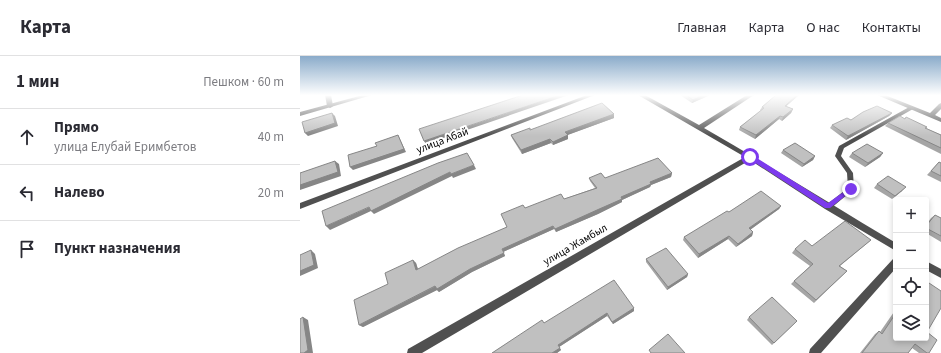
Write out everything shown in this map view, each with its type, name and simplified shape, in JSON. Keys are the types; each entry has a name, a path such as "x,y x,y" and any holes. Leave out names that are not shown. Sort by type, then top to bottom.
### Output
{"street":[{"path":"300,114 319,109"},
{"name":"улица Абай","path":"300,206 556,109"},
{"path":"666,109 750,157 828,207 893,245"},
{"path":"700,128 730,109"},
{"path":"912,109 941,120"},
{"path":"930,116 937,109"},
{"name":"улица Жамбыл","path":"412,353 750,157"},
{"path":"814,353 893,265"},
{"path":"929,267 941,274"}],"lane":[{"path":"828,207 851,189 850,173 838,156 841,147 908,109"}],"building":[{"path":"481,109 519,109 424,141 419,129"},
{"path":"586,109 608,109 614,114 565,132 568,135 553,142 550,139 521,150 511,135 530,128 530,130"},
{"path":"763,109 793,109 783,117 780,116 756,135 740,127"},
{"path":"870,109 883,109 892,113 848,136 832,125 847,118 851,120"},
{"path":"332,113 335,123 305,133 302,122"},
{"path":"900,116 905,119 906,117 941,135 941,148 888,123"},
{"path":"398,135 404,149 350,167 348,155 377,146 375,143"},
{"path":"795,143 815,156 804,164 783,150"},
{"path":"867,144 883,153 868,163 852,153"},
{"path":"467,153 474,165 451,174 450,172 371,211 369,207 326,226 322,211 438,163"},
{"path":"658,158 672,173 650,182 651,184 621,197 622,199 555,229 553,226 502,249 504,253 470,269 437,289 435,286 359,325 354,300 388,284 385,273 413,260 416,270 458,248 507,227 501,214 523,205 525,208 561,194 564,199 597,188 589,178 601,173 605,178"},
{"path":"335,161 338,172 300,185 300,173"},
{"path":"939,162 941,163 941,176 931,171"},
{"path":"888,176 906,187 895,196 877,184"},
{"path":"761,191 781,206 749,228 753,232 738,244 729,236 699,254 684,237 727,211 729,212"},
{"path":"935,215 941,218 941,236 929,230 929,222"},
{"path":"845,221 871,240 839,266 847,271 816,300 794,281 813,264 795,249 805,240 812,246"},
{"path":"666,248 688,274 668,287 646,259"},
{"path":"311,250 314,265 300,271 300,255"},
{"path":"614,280 634,308 612,322 607,313 558,345 560,348 552,353 492,353 542,320 544,323"},
{"path":"929,283 941,291 941,308 929,329"},
{"path":"772,297 797,321 774,343 749,317"},
{"path":"303,317 308,350 304,353 300,353 300,319"},
{"path":"893,318 893,341 929,341 929,334 937,340 929,353 915,344 908,353 862,353 879,331 882,334"},
{"path":"668,334 685,353 651,353 649,350"}],"route":[{"path":"750,157 828,207 851,189"}]}
